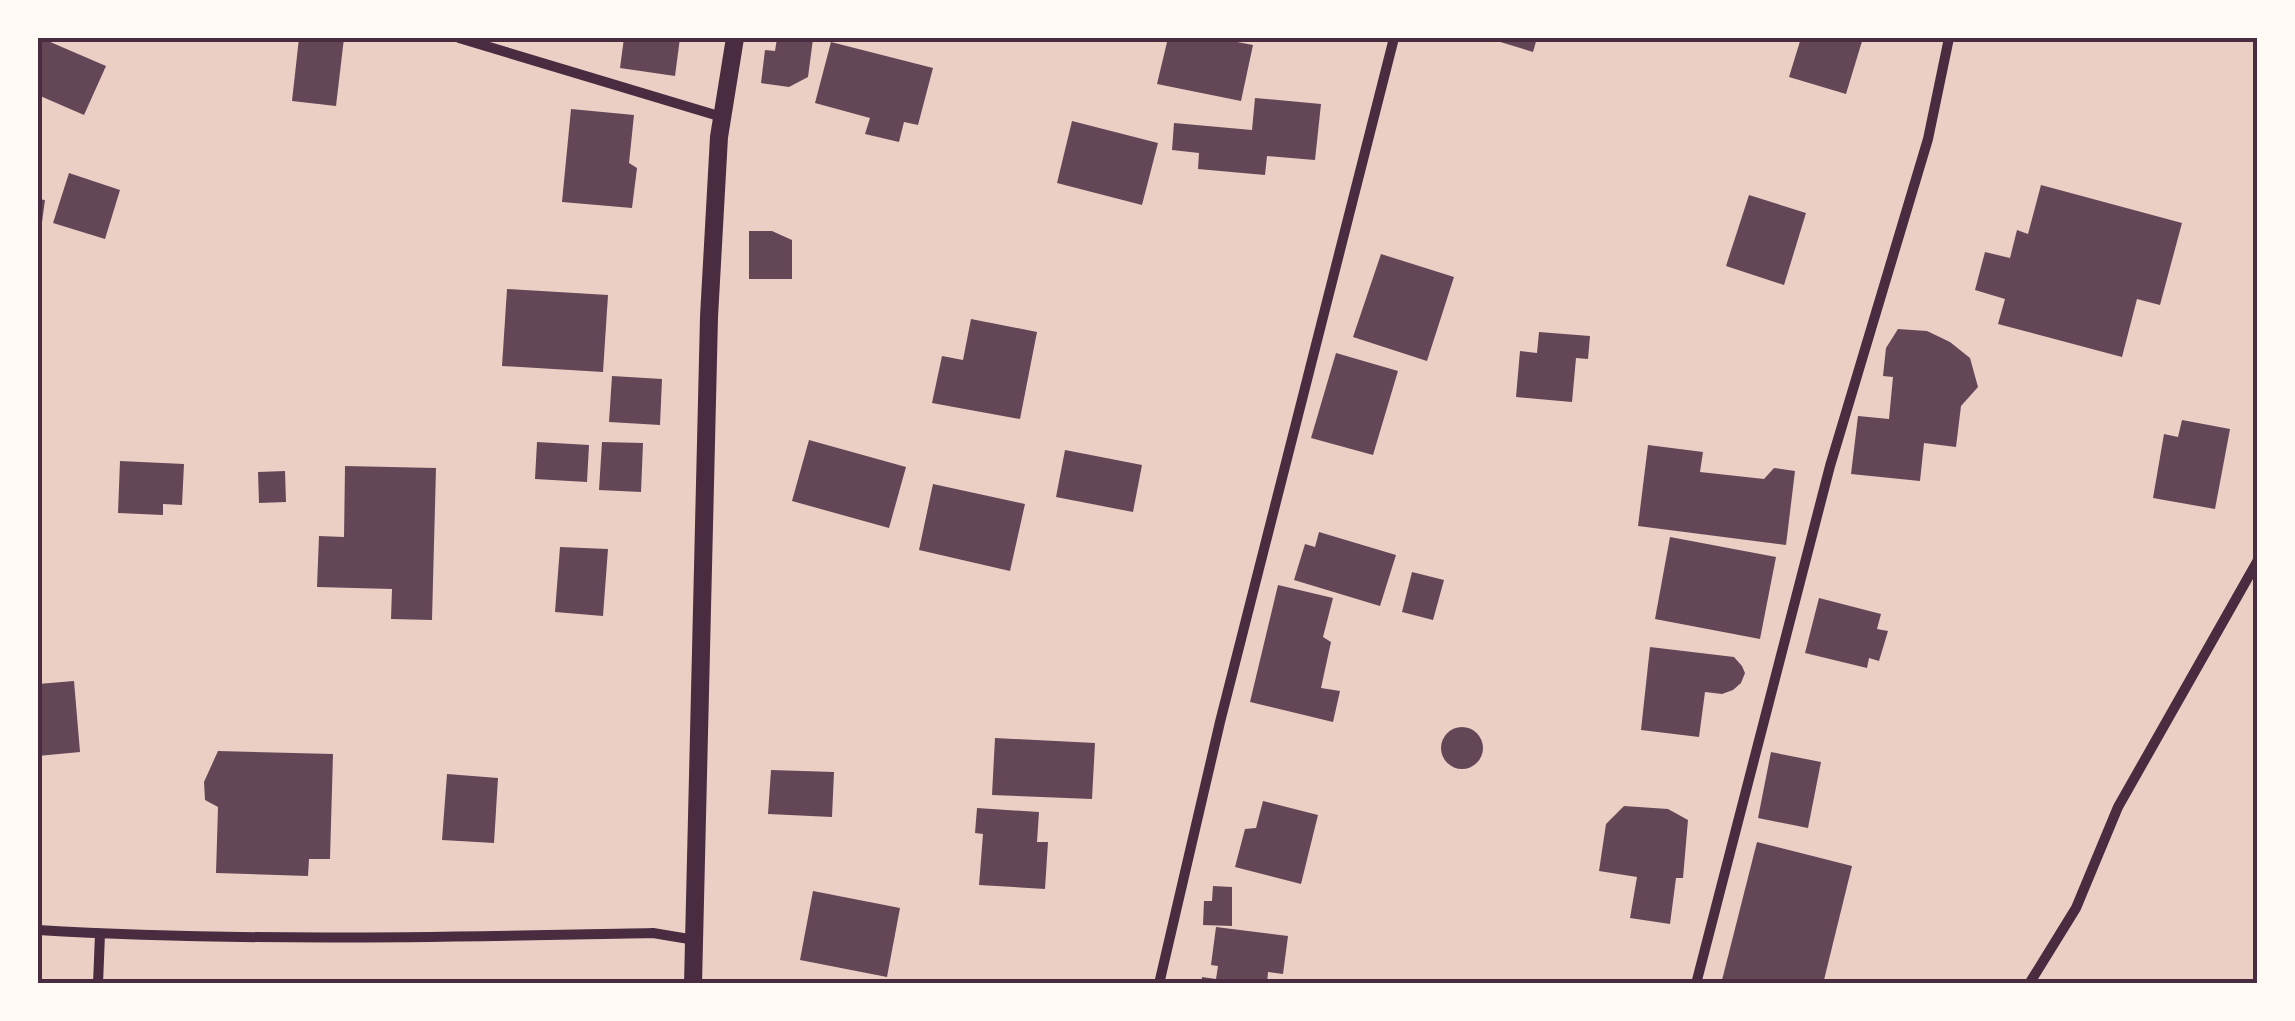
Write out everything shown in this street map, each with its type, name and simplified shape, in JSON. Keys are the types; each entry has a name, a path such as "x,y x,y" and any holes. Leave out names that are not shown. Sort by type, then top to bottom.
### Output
{"street":[{"path":"459,38 722,117"},
{"path":"693,984 709,317 722,117 735,38"},
{"path":"1159,984 1220,722 1394,38"},
{"path":"1696,984 1830,466 1928,139 1949,38"},
{"path":"2028,984 2076,908 2118,806 2258,560"},
{"path":"38,930 313,939 653,933 696,940"},
{"path":"98,984 100,934"}],"shaded area":[{"path":"38,38 2257,38 2257,983 38,983"}],"building":[{"path":"41,38 106,66 84,115 38,95"},
{"path":"299,38 344,38 336,106 292,101"},
{"path":"624,38 680,38 675,76 620,68"},
{"path":"777,38 813,39 808,77 789,87 761,83 765,50 775,51"},
{"path":"1168,38 1216,38 1253,45 1241,101 1157,84"},
{"path":"1487,38 1537,38 1533,52"},
{"path":"1801,38 1863,38 1846,94 1789,77"},
{"path":"831,42 933,68 918,125 904,122 899,142 865,134 870,118 815,103"},
{"path":"1255,98 1321,104 1315,160 1267,156 1265,175 1198,169 1199,153 1172,150 1174,123 1252,130"},
{"path":"571,109 634,115 629,163 637,168 632,208 562,202"},
{"path":"1072,121 1158,143 1142,205 1057,183"},
{"path":"69,173 120,190 105,239 53,223"},
{"path":"2041,185 2182,223 2160,305 2137,299 2122,357 1998,324 2005,299 1975,290 1985,252 2010,258 2017,230 2028,234"},
{"path":"1749,195 1806,213 1784,285 1726,266"},
{"path":"38,199 45,200 40,237 38,237"},
{"path":"749,231 772,231 792,240 792,279 749,279"},
{"path":"1381,254 1454,277 1427,361 1353,337"},
{"path":"507,289 608,295 603,372 502,366"},
{"path":"971,319 1037,332 1020,419 932,403 942,356 963,360"},
{"path":"1898,329 1927,331 1950,342 1970,358 1978,387 1961,406 1956,447 1924,443 1920,481 1851,474 1858,416 1889,419 1893,377 1883,376 1886,348"},
{"path":"1539,332 1590,336 1588,359 1576,358 1572,402 1516,397 1520,351 1537,353"},
{"path":"1336,353 1398,371 1373,455 1311,438"},
{"path":"612,376 662,379 660,425 609,422"},
{"path":"2182,420 2230,429 2215,509 2153,498 2164,434 2178,437"},
{"path":"809,440 906,467 889,528 792,501"},
{"path":"537,442 589,445 587,482 535,479"},
{"path":"602,442 643,443 641,492 599,490"},
{"path":"1648,445 1703,452 1700,472 1764,479 1774,468 1795,471 1786,545 1638,526"},
{"path":"1065,450 1142,465 1133,512 1056,497"},
{"path":"120,461 184,464 182,505 163,504 163,515 118,513"},
{"path":"345,466 436,468 432,620 391,619 392,589 317,587 319,536 344,537"},
{"path":"285,471 286,502 259,503 258,472"},
{"path":"933,484 1025,504 1010,571 919,550"},
{"path":"1319,532 1396,555 1380,606 1294,580 1305,544 1315,547"},
{"path":"1670,537 1776,557 1760,639 1655,619"},
{"path":"560,547 608,549 603,616 555,612"},
{"path":"1412,572 1444,580 1433,620 1402,612"},
{"path":"1278,585 1333,598 1323,637 1331,642 1321,688 1340,691 1333,722 1250,702"},
{"path":"1819,598 1881,614 1877,629 1888,631 1879,661 1869,658 1867,668 1805,653"},
{"path":"1650,647 1734,657 1742,666 1745,673 1733,690 1722,694 1705,692 1699,737 1641,730"},
{"path":"74,681 80,752 38,756 38,684"},
{"path":"1462,727 1477,733 1483,748 1477,763 1462,769 1447,763 1441,748 1447,733"},
{"path":"995,738 1095,743 1092,799 992,795"},
{"path":"218,751 333,754 330,859 309,859 308,876 216,873 218,807 205,800 204,782"},
{"path":"1771,752 1821,762 1808,828 1758,818"},
{"path":"771,770 834,772 832,817 768,814"},
{"path":"447,774 498,778 494,843 442,840"},
{"path":"1263,801 1318,815 1301,884 1235,867 1245,829 1256,828"},
{"path":"1624,806 1668,809 1688,820 1683,878 1676,878 1670,924 1630,918 1637,877 1599,871 1606,824"},
{"path":"977,808 1039,812 1037,842 1048,842 1045,889 979,885 983,834 975,833"},
{"path":"1757,842 1852,866 1823,984 1721,984"},
{"path":"1213,886 1232,887 1232,926 1203,925 1204,901 1212,901"},
{"path":"813,891 900,908 887,977 800,960"},
{"path":"1216,927 1288,936 1283,974 1268,972 1267,984 1201,984 1202,977 1216,979 1218,966 1211,965"}]}
